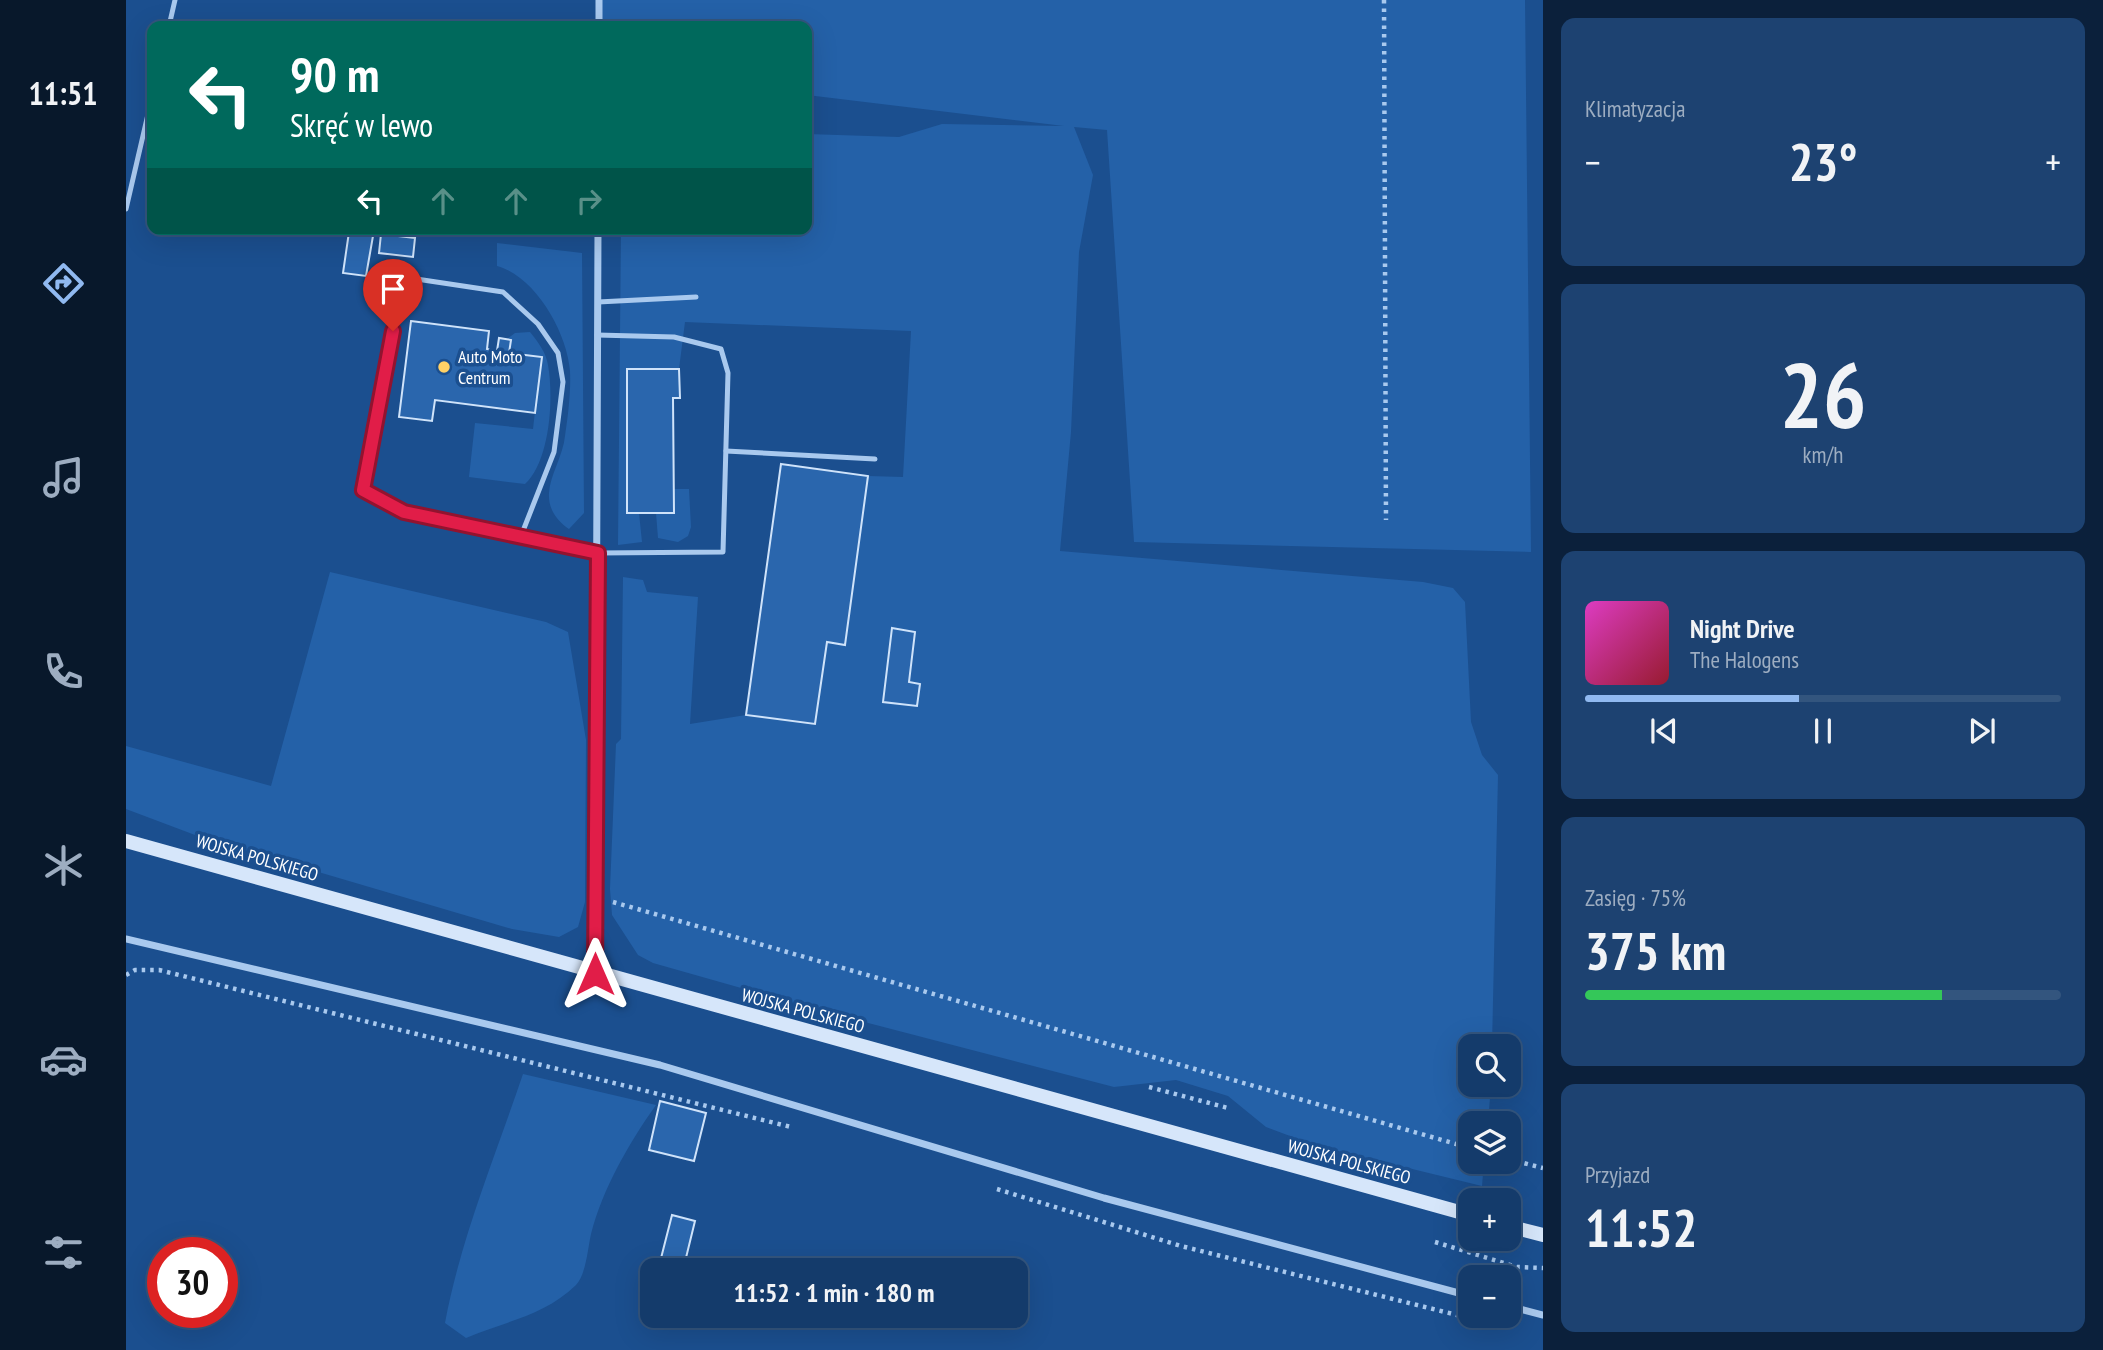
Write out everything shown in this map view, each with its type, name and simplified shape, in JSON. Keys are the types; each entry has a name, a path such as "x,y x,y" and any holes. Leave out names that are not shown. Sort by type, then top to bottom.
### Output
{"main road":[{"name":"WOJSKA POLSKIEGO","path":"126,841 595,974 1458,1212"},
{"path":"1521,1229 1543,1235"}],"street":[{"path":"599,0 599,21"},
{"path":"595,974 598,235"},
{"path":"126,939 660,1065 1104,1198 1458,1293"},
{"path":"1521,1309 1543,1315"}],"lane":[{"path":"170,21 175,0"},
{"path":"126,209 147,119"},
{"path":"521,536 554,452 563,382 558,353 538,324 503,292 403,277 363,490 404,512 598,553 723,552 728,373 721,349 674,337 597,335"},
{"path":"598,302 696,297"},
{"path":"726,451 801,457 875,458"}],"path":[{"path":"1384,0 1386,520"},
{"path":"595,897 1458,1145"},
{"path":"126,975 135,970 159,970 793,1127"},
{"path":"1149,1087 1228,1108"},
{"path":"1521,1162 1543,1168"},
{"path":"985,1185 1181,1245 1516,1330"},
{"path":"1435,1242 1517,1267 1543,1268"}],"shaded area":[{"path":"599,0 1525,0 1531,552 1134,542 1107,130 1074,127 1093,175 1079,252 1071,432 1060,551 1423,582 1453,588 1465,602 1471,722 1482,755 1498,775 1492,1034 1458,1034 1458,1097 1490,1097 1489,1111 1458,1111 1458,1174 1483,1174 1482,1186 1314,1145 1266,1127 1228,1096 1176,1080 1114,1087 826,1012 653,963 638,955 612,915 610,889 616,744 621,739 623,577 643,580 647,592 698,597 690,724 746,715 815,724 827,642 844,644 868,476 903,477 911,331 685,322 679,369 627,369 627,512 639,513 642,542 618,545 621,235 812,235 812,134 899,137 942,124 1064,126 812,96 812,21 599,21"},
{"path":"497,243 582,253 584,513 569,529 554,514 549,493 564,443 570,387 568,356 556,323 536,293 511,272 497,266"},
{"path":"530,332 545,356 550,379 548,428 540,460 525,484 469,477 475,423 533,429 541,358 510,352 511,340 507,339 515,333"},
{"path":"673,489 689,489 691,527 688,536 678,542 658,538 656,513"},
{"path":"330,572 546,622 568,632 586,740 585,902 578,927 559,937 512,929 203,838 126,809 126,746 271,786"},
{"path":"523,1074 656,1105 627,1150 610,1183 596,1217 582,1275 576,1285 538,1311 466,1338 445,1323 469,1228"}],"building":[{"path":"349,235 373,236 366,276 343,273"},
{"path":"381,235 415,238 413,257 379,253"},
{"path":"411,321 489,331 487,349 497,351 499,338 511,340 509,353 542,357 535,413 435,400 432,421 399,417"},
{"path":"627,369 679,369 680,398 673,398 674,513 627,513"},
{"path":"781,464 868,476 845,645 827,642 815,724 746,715"},
{"path":"892,628 915,632 909,682 920,684 917,706 883,702"},
{"path":"660,1101 706,1113 694,1161 649,1150"},
{"path":"672,1215 695,1221 686,1258 661,1258"}],"place":[{"name":"Auto Moto Centrum","path":"444,367"}],"route":[{"path":"393,331 363,490 404,512 598,553 595,974"}]}
